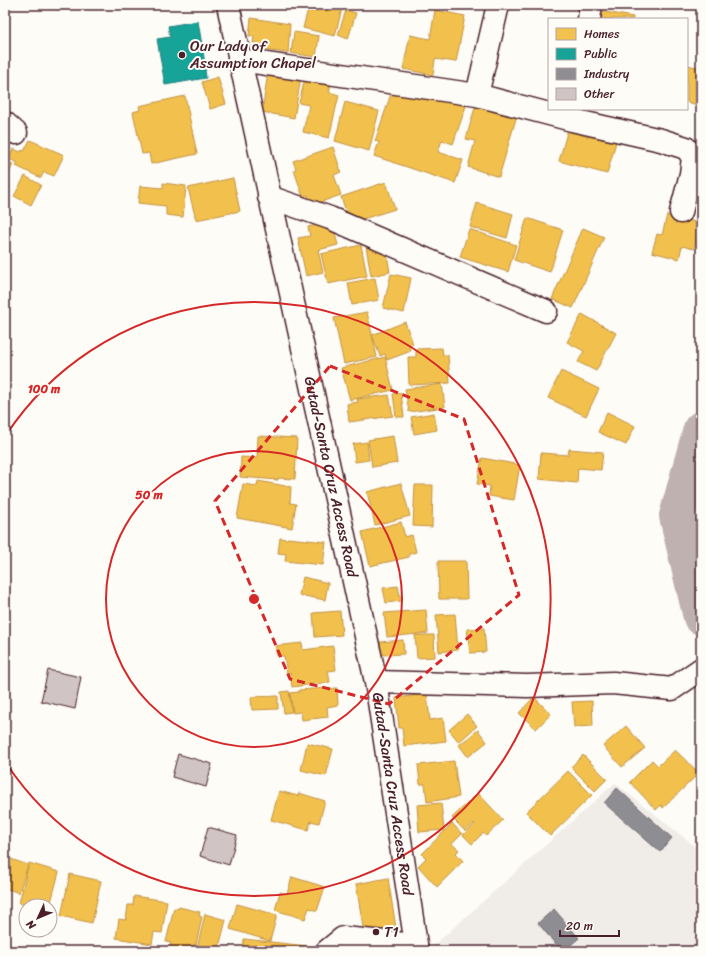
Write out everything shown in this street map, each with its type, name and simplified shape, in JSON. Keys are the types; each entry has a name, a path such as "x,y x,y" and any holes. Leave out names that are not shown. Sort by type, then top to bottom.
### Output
{"street":[{"name":"Gutad-Santa Cruz Access Road","path":"228,5 376,682 417,948"},
{"path":"477,95 498,5"},
{"path":"589,18 591,5"},
{"path":"239,60 477,95 548,109"},
{"path":"552,110 572,114 686,148 692,157 691,174 681,212"},
{"path":"269,197 337,221 546,311"},
{"path":"376,682 527,686 613,683 672,689 701,669"},
{"path":"326,951 343,938 417,948"}],"highlighted area":[{"path":"330,366 464,419 519,595 389,704 290,679 215,501"}],"shaded area":[{"path":"615,783 701,852 701,951 430,951 430,949"}],"building: Homes":[{"path":"309,5 343,5 335,36 303,28"},
{"path":"360,5 359,9 347,6"},
{"path":"600,5 623,5 622,10"},
{"path":"346,10 356,13 348,39 338,35"},
{"path":"435,10 465,16 456,62 435,59 433,75 403,69 410,35 430,39"},
{"path":"595,10 633,17 633,18 593,18"},
{"path":"251,18 290,24 288,53 255,49 256,43 253,43 254,36 249,36"},
{"path":"294,32 319,36 316,57 291,53"},
{"path":"688,65 701,68 701,106 688,102"},
{"path":"268,72 301,77 294,118 262,112"},
{"path":"218,77 226,104 210,109 202,82"},
{"path":"305,78 331,84 329,92 339,95 329,138 303,132 309,105 299,103"},
{"path":"394,85 410,87 466,106 453,144 442,140 438,152 463,160 455,183 374,156 379,142 375,141"},
{"path":"185,96 197,154 151,164 149,153 142,154 133,112 140,110 139,106"},
{"path":"345,102 379,111 369,151 335,141"},
{"path":"476,104 517,115 499,177 468,167 475,141 466,139"},
{"path":"568,129 616,142 607,174 559,161"},
{"path":"30,140 64,155 54,176 44,172 41,178 16,166 18,163 9,159 13,149 21,152 22,150 24,151"},
{"path":"333,147 341,172 334,175 341,195 312,205 308,195 303,197 294,170 296,169 293,161"},
{"path":"5,161 13,164 5,183"},
{"path":"25,176 41,185 31,205 14,196"},
{"path":"233,178 240,211 196,220 188,188"},
{"path":"386,182 395,209 350,223 341,197"},
{"path":"163,183 186,186 183,217 166,215 166,206 138,203 140,186 163,188"},
{"path":"477,203 513,214 507,238 470,227"},
{"path":"667,215 700,223 694,249 682,246 679,259 652,252 657,234 662,235"},
{"path":"527,218 563,230 550,272 514,260"},
{"path":"332,222 338,245 318,250 323,272 306,276 298,238 310,236 308,227"},
{"path":"583,228 604,237 573,308 552,299"},
{"path":"469,229 516,245 508,272 460,257"},
{"path":"385,243 390,272 371,276 366,246"},
{"path":"361,245 367,276 328,284 321,254"},
{"path":"391,274 411,278 404,313 383,308"},
{"path":"375,278 379,300 352,305 348,283"},
{"path":"367,312 377,357 344,364 334,318"},
{"path":"582,314 616,333 596,371 578,362 584,351 567,342"},
{"path":"405,322 413,344 409,346 411,351 387,360 385,354 380,356 372,335"},
{"path":"442,348 443,355 448,355 450,383 409,385 408,357 416,357 416,349"},
{"path":"385,357 393,390 350,400 341,368"},
{"path":"561,371 599,389 586,416 548,398"},
{"path":"442,384 445,407 409,412 405,389"},
{"path":"401,393 404,417 396,417 393,394"},
{"path":"389,395 393,416 349,422 347,404 358,402 357,399"},
{"path":"607,412 635,426 626,445 598,432"},
{"path":"434,413 437,430 414,434 411,417"},
{"path":"258,436 297,438 295,479 278,478 278,480 240,477 241,457 257,458"},
{"path":"393,436 397,463 372,467 368,440"},
{"path":"367,442 369,460 355,462 353,444"},
{"path":"569,449 603,452 601,470 578,468 577,483 539,479 541,453 568,455"},
{"path":"482,458 520,465 514,500 489,496 490,486 477,484"},
{"path":"258,481 291,487 290,503 296,504 292,528 237,518 243,484 257,486"},
{"path":"401,483 410,516 375,525 367,492"},
{"path":"415,485 433,485 432,527 413,526"},
{"path":"401,522 405,537 412,535 416,552 409,554 409,557 370,566 362,532"},
{"path":"280,538 326,542 323,565 285,561 286,554 278,553"},
{"path":"438,561 466,561 467,599 439,599"},
{"path":"303,577 328,583 325,600 299,595"},
{"path":"398,586 401,601 386,603 383,588"},
{"path":"426,610 428,633 387,637 384,613"},
{"path":"340,611 342,635 315,637 313,613"},
{"path":"455,614 458,650 439,652 436,615"},
{"path":"484,628 486,652 470,653 467,629"},
{"path":"415,635 434,635 435,657 417,658"},
{"path":"403,640 404,654 381,655 380,642"},
{"path":"302,643 303,650 333,646 336,670 328,671 330,682 292,687 290,673 287,674 284,656 277,656 275,646"},
{"path":"337,688 338,705 327,707 328,717 302,720 301,712 293,713 290,693 299,692 299,690"},
{"path":"289,691 292,712 284,713 281,692"},
{"path":"427,694 430,720 443,718 446,741 404,746 402,728 399,728 396,698"},
{"path":"278,696 278,709 252,710 251,697"},
{"path":"534,697 551,714 536,729 519,713"},
{"path":"592,701 593,726 574,727 572,702"},
{"path":"467,714 477,726 459,742 449,730"},
{"path":"626,726 645,748 622,767 603,746"},
{"path":"478,730 487,742 468,757 459,745"},
{"path":"307,743 333,749 326,776 301,770"},
{"path":"675,750 699,773 663,808 661,805 656,810 630,782 652,760 658,766"},
{"path":"583,755 607,779 595,791 571,767"},
{"path":"454,761 459,797 427,802 425,784 420,784 418,765"},
{"path":"568,771 592,795 550,836 526,812"},
{"path":"279,791 298,796 299,793 325,801 319,823 311,821 308,830 271,820"},
{"path":"478,793 503,820 486,836 483,833 472,844 463,835 475,824 474,823 465,831 452,818"},
{"path":"441,803 444,830 419,832 417,805"},
{"path":"452,823 462,834 452,844 459,850 456,853 463,861 437,887 418,866 426,858 422,854"},
{"path":"5,857 28,865 19,893 5,888"},
{"path":"29,863 59,872 52,898 20,898"},
{"path":"70,874 101,881 92,923 61,916"},
{"path":"292,877 325,887 317,911 309,908 305,919 275,910 280,892 287,894"},
{"path":"388,878 396,928 364,933 356,884"},
{"path":"134,896 167,901 162,933 154,932 152,944 116,938 119,919 126,920 128,905 133,905"},
{"path":"237,904 277,915 270,941 230,929"},
{"path":"179,907 200,912 199,916 202,917 196,945 194,944 192,951 170,948 171,943 166,942 174,908 178,909"},
{"path":"205,914 226,920 218,951 197,949"},
{"path":"244,939 307,946 306,951 243,951"}],"building: Public":[{"name":"Our Lady of Assumption Chapel","path":"198,21 206,78 165,85 157,39 170,37 168,26"}],"building: Industry":[{"path":"617,788 672,838 660,852 604,803"},
{"path":"554,909 579,938 564,951 561,951 538,923"}],"building: Other":[{"path":"48,670 81,677 75,709 41,701"},
{"path":"178,754 212,764 206,787 172,777"},
{"path":"208,827 237,835 229,865 200,856"}],"waterway":[{"path":"701,429 677,516 701,617"}],"place":[{"name":"Our Lady of Assumption Chapel","path":"182,55"},
{"name":"T1","path":"376,932"}]}
